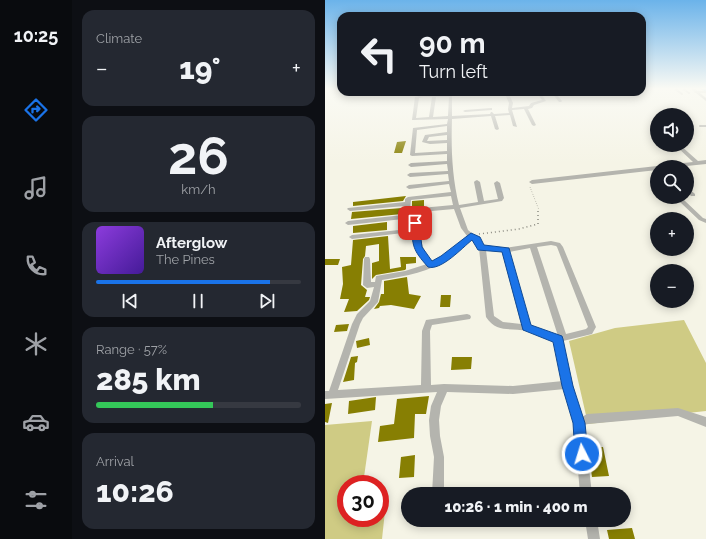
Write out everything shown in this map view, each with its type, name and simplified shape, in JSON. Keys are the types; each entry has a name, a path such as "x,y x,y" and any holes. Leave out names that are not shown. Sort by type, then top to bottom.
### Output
{"street":[{"path":"415,114 414,118 417,119 510,114"},
{"path":"431,119 432,114"},
{"path":"449,114 448,134 449,172 452,194 466,233 477,239 481,248 490,317 496,323 504,326 526,327 560,338 589,332 592,329 591,323 559,246 551,243 505,250 481,248"},
{"path":"511,114 515,126"},
{"path":"528,114 534,125"},
{"path":"493,116 497,129"},
{"path":"449,125 415,129 412,155 449,152"},
{"path":"448,134 427,136 424,142 449,141"},
{"path":"685,152 697,163"},
{"path":"411,165 449,162"},
{"path":"694,163 706,162"},
{"path":"532,182 650,169"},
{"path":"410,175 449,172"},
{"path":"409,187 451,182"},
{"path":"477,182 481,202"},
{"path":"349,209 406,210 456,207 501,199 497,183"},
{"path":"352,237 401,232 405,229 408,199 452,194"},
{"path":"706,217 688,200 682,201 701,219 706,220"},
{"path":"348,223 406,210"},
{"path":"415,223 418,247 420,252 431,265"},
{"path":"471,236 445,258 431,265 410,273 379,278 374,302 360,316 356,324 329,394 426,388 513,390 539,386 567,386"},
{"path":"533,246 560,338 567,386 579,423 585,487"},
{"path":"505,250 526,327"},
{"path":"367,259 367,285 377,284"},
{"path":"426,388 426,337 429,322 467,317"},
{"path":"438,487 439,457 435,436 435,406 444,388"},
{"path":"579,423 587,419 678,412 706,422"},
{"path":"592,527 594,539"}],"lane":[{"path":"700,126 706,126"}],"path":[{"path":"471,236 538,224 540,217 536,200 529,184 532,182"}],"shaded area":[{"path":"684,320 706,363 706,411 588,424 569,341 615,328"},
{"path":"372,421 364,475 337,475 337,527 383,527 382,539 325,539 325,425"}],"building":[{"path":"406,141 402,153 394,153 397,142"},
{"path":"406,196 403,201 353,206 353,202"},
{"path":"424,200 424,206 412,207 412,201"},
{"path":"402,208 402,214 351,219 352,212"},
{"path":"387,222 387,230 353,233 353,226"},
{"path":"388,236 390,269 401,267 400,257 416,257 416,263 406,264 405,270 376,275 372,279 372,263 379,261 379,244 366,246 365,256 363,259 361,285 367,290 365,297 370,297 369,300 357,311 344,312 349,299 340,299 343,284 342,267 351,265 353,240"},
{"path":"325,259 340,259 338,265 325,265"},
{"path":"407,277 409,294 421,296 414,309 391,305 380,306 379,308 374,309 379,302 381,294 384,294 384,281"},
{"path":"441,295 451,295 450,307 440,307"},
{"path":"349,324 347,331 334,332 336,325"},
{"path":"369,338 370,345 357,348 356,341"},
{"path":"358,356 357,362 355,363 354,380 343,382 351,357"},
{"path":"452,357 472,357 471,369 451,370"},
{"path":"429,396 426,414 415,414 414,438 378,442 380,426 394,424 397,399"},
{"path":"376,397 375,410 348,414 349,401"},
{"path":"332,403 328,423 325,422 325,404"},
{"path":"603,447 609,476 592,477 588,448"},
{"path":"415,455 414,477 399,478 401,457"},
{"path":"632,528 635,539 609,539 607,530"}],"route":[{"path":"415,223 418,247 420,252 431,265 445,258 471,236 477,239 481,248 505,250 526,327 558,339 567,386 579,423 582,454"}]}
